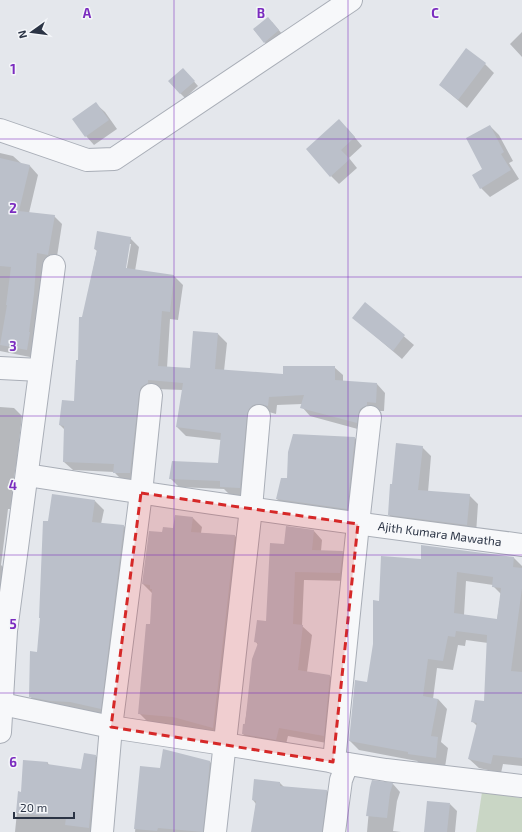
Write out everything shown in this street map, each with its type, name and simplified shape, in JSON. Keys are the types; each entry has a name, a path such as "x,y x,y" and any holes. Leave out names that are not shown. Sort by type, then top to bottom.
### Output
{"street":[{"path":"0,130 87,160 114,159 351,0"},
{"path":"0,732 3,631 27,475 54,266"},
{"path":"0,368 40,370"},
{"path":"102,832 111,727 141,493 151,395"},
{"path":"215,832 252,508 260,416"},
{"path":"334,832 341,780 340,763 335,751 370,417"},
{"name":"Ajith Kumara Mawatha","path":"27,475 358,524 522,545"},
{"path":"2,704 111,727 386,770 522,786"}],"highlighted area":[{"path":"141,493 358,524 333,762 111,727"}],"green space":[{"path":"482,792 522,798 522,832 476,832"}],"building":[{"path":"268,17 279,30 264,43 253,29"},
{"path":"466,48 486,63 458,100 439,85"},
{"path":"183,68 195,81 180,94 168,81"},
{"path":"96,102 109,120 85,137 72,119"},
{"path":"339,119 355,137 341,150 350,159 330,177 306,149"},
{"path":"490,125 504,152 501,154 511,170 480,189 472,175 482,169 466,138"},
{"path":"0,158 30,165 19,211 55,215 48,255 37,253 34,294 27,350 0,345 7,305 11,267 0,266"},
{"path":"97,231 131,237 126,268 174,275 170,312 162,311 158,366 190,368 193,331 218,333 215,369 283,374 283,366 335,366 335,380 377,383 376,403 367,402 367,405 360,409 357,423 300,408 304,395 269,397 268,406 260,404 253,405 249,409 247,415 240,488 220,487 220,481 169,479 172,461 218,463 221,433 176,427 183,383 148,380 148,383 141,387 139,394 130,473 113,473 114,464 63,462 64,426 59,425 62,400 74,401 76,360 78,360 79,317 82,317 97,250 94,249"},
{"path":"365,302 405,335 393,351 352,318"},
{"path":"293,434 355,437 347,509 276,499 281,478 287,478 288,452"},
{"path":"396,443 423,446 418,490 470,494 467,525 388,515 390,484 392,484"},
{"path":"52,494 95,500 92,522 124,525 101,709 70,702 50,701 29,697 30,651 37,652 40,618 43,521 48,521"},
{"path":"175,515 193,517 191,532 235,535 213,728 173,717 138,714 146,624 150,624 152,589 150,589 150,585 142,584 149,531 162,532 163,527 173,528"},
{"path":"286,526 314,530 312,550 343,551 340,573 295,572 293,624 303,625 298,670 330,675 324,736 279,728 276,740 242,734 243,724 245,724 252,659 258,643 254,642 257,620 266,621 270,543 284,544"},
{"path":"421,545 514,557 513,567 522,568 522,588 511,671 522,672 522,758 493,755 491,764 468,759 477,723 471,722 475,700 484,701 487,635 456,631 455,637 448,636 443,661 428,659 423,696 438,699 431,736 438,737 436,758 408,754 408,752 349,741 355,680 367,682 373,644 373,600 379,601 381,556 421,559","holes":["457,572 493,577 492,587 501,588 497,619 454,613"]},
{"path":"163,749 210,761 203,832 158,828 157,831 134,829 140,766 160,768"},
{"path":"84,753 96,755 89,828 65,825 66,818 16,813 18,791 21,792 23,760 48,762 47,764 81,769"},
{"path":"254,779 280,782 280,786 327,790 322,832 251,832 256,801 252,800"},
{"path":"372,780 393,783 390,793 387,818 366,816"},
{"path":"427,801 450,803 447,832 424,832"}]}
